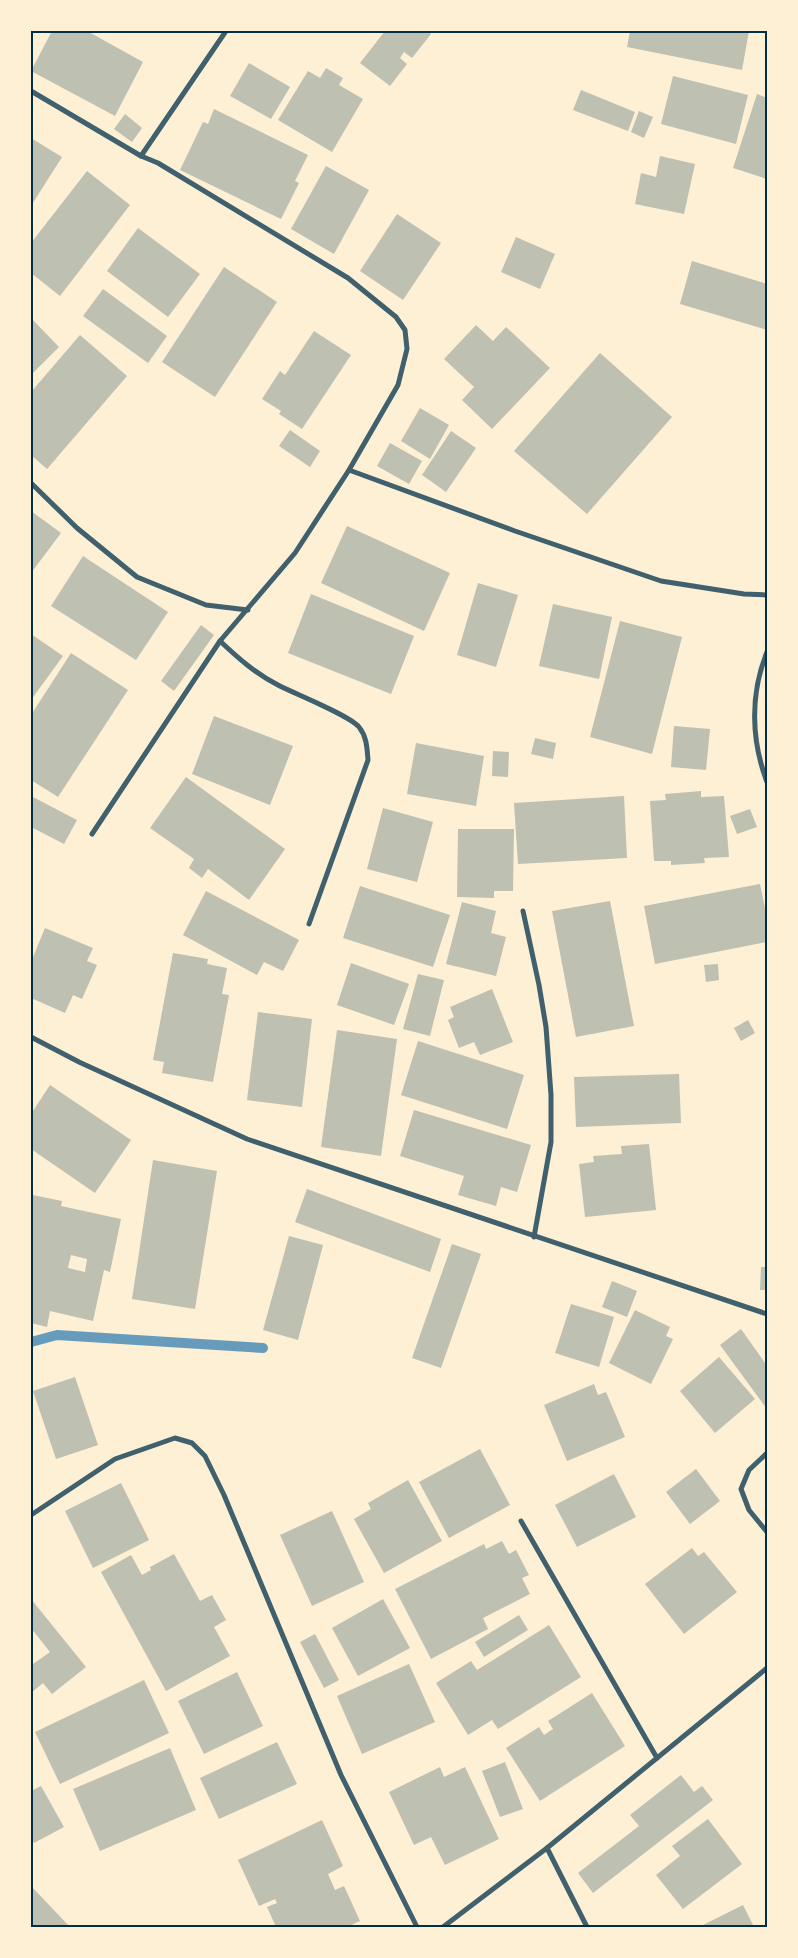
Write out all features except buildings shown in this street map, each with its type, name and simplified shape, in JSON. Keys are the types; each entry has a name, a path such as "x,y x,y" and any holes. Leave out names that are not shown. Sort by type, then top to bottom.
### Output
{"street":[{"path":"141,156 226,31"},
{"path":"31,90 141,156 158,163 348,278 391,312 406,330 407,350 398,385 349,470 295,553 220,641 92,834"},
{"path":"349,470 533,538 661,582 744,594 767,595"},
{"path":"31,483 77,528 137,577 206,605 248,610"},
{"path":"220,641 241,661 276,684 359,726 367,742 368,760 309,924"},
{"path":"767,652 760,669 754,711 754,733 762,770 767,782"},
{"path":"523,911 540,985 546,1027 551,1095 551,1142 534,1237"},
{"path":"31,1037 79,1062 247,1139 767,1314"},
{"path":"31,1515 115,1459 151,1446 175,1438 192,1443 205,1456 224,1495 341,1775 417,1927"},
{"path":"767,1452 749,1470 741,1489 749,1510 767,1532"},
{"path":"521,1521 657,1758"},
{"path":"443,1927 547,1848 767,1668"},
{"path":"547,1848 587,1927"}],"waterway":[{"path":"31,1342 57,1335 263,1348"}]}
